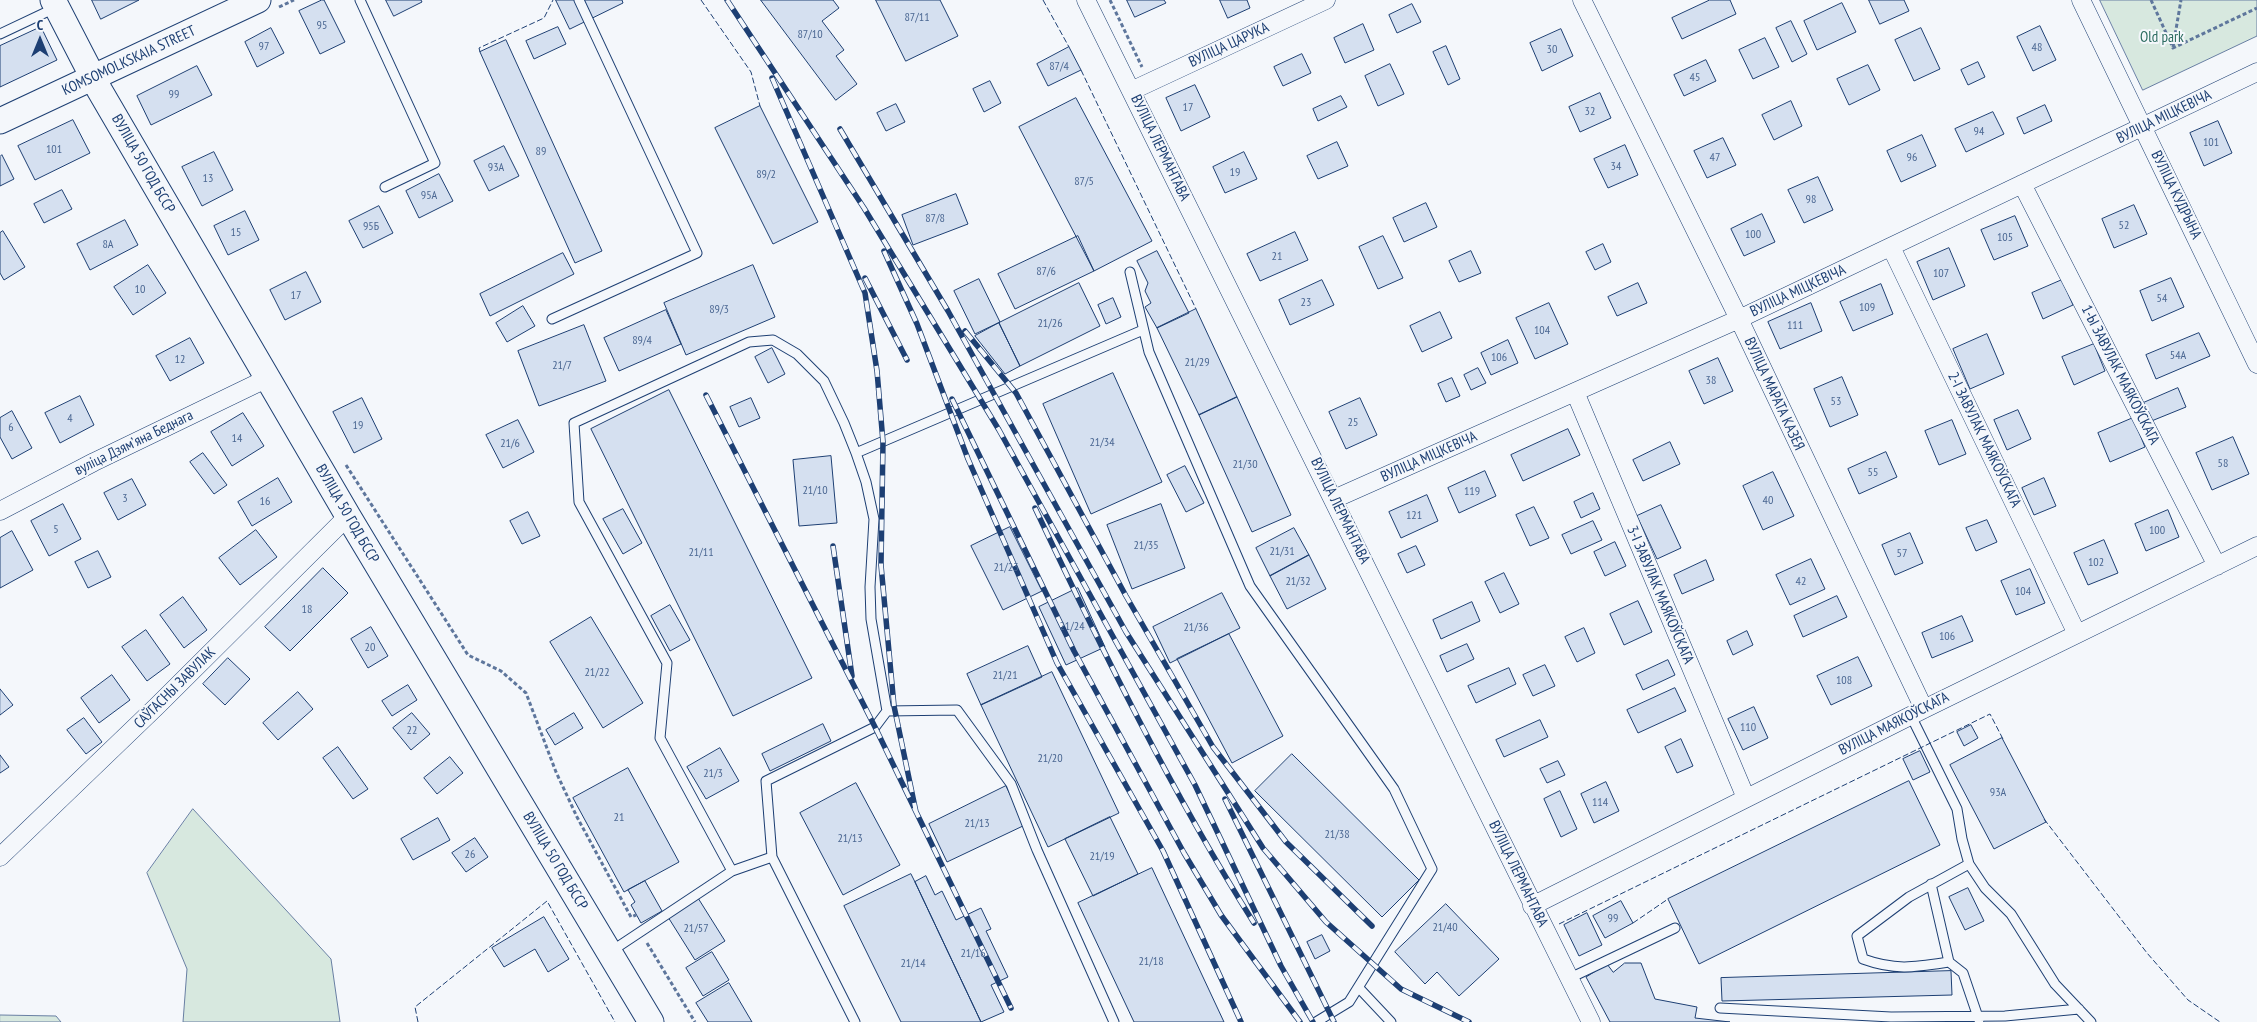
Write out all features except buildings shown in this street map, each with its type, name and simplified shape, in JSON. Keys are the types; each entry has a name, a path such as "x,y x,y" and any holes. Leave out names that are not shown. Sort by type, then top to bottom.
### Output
{"main road":[{"name":"KOMSOMOLKSKAIA STREET","path":"0,121 258,0"},
{"name":"ВУЛІЦА 50 ГОД БССР","path":"55,4 93,79 348,516 651,1022"}],"street":[{"name":"ВУЛІЦА ЛЕРМАНТАВА","path":"1086,0 1334,499 1532,906 1591,1022"},
{"name":"ВУЛІЦА ЦАРУКА","path":"1131,91 1326,0"},
{"name":"ВУЛІЦА МАРАТА КАЗЕЯ","path":"1582,0 1739,319 1918,712"},
{"name":"ВУЛІЦА КУДРЫНА","path":"2081,0 2257,364"},
{"name":"ВУЛІЦА МІЦКЕВІЧА","path":"1334,499 1739,319 2257,72"},
{"name":"1-Ы ЗАВУЛАК МАЯКОЎСКАГА","path":"2022,184 2217,566"},
{"name":"2-І ЗАВУЛАК МАЯКОЎСКАГА","path":"1891,247 2077,634"},
{"name":"вуліца Дзямʼяна Беднага","path":"0,511 94,462 268,378"},
{"name":"3-І ЗАВУЛАК МАЯКОЎСКАГА","path":"1575,392 1746,798"},
{"name":"САЎГАСНЫ ЗАВУЛАК","path":"0,858 156,707 348,516"},
{"name":"ВУЛІЦА МАЯКОЎСКАГА","path":"1532,906 1918,712 2257,546"}],"lane":[{"path":"360,0 435,163 385,187"},
{"path":"552,319 697,252 579,0"},
{"path":"0,34 55,4"},
{"path":"1130,272 1149,352 1250,586 1394,789 1432,869 1350,1002 1316,1022"},
{"path":"856,454 1143,330"},
{"path":"732,871 660,738 667,663 579,502 574,422 749,342 773,340 797,354 824,382 844,422 856,454 866,482 874,519 870,587 871,619 887,711 875,727 766,780 772,857 855,1022"},
{"path":"887,711 957,710 1011,784 1036,850 1114,1022"},
{"path":"1918,712 1957,808 1969,864 1985,888 2011,914 2055,984 2091,1022"},
{"path":"609,952 732,871 772,857"},
{"path":"1950,962 1919,967 1884,967 1863,959 1857,936 1909,897 1969,864"},
{"path":"1932,884 1950,962 1963,973 1978,1019"},
{"path":"1570,978 1675,928"},
{"path":"1359,988 1391,1022"},
{"path":"1720,1008 1890,1017 1978,1019 2079,1009"}],"path":[{"path":"2151,0 2173,48"},
{"path":"2173,48 2181,0"},
{"path":"2173,48 2257,8"},
{"path":"344,462 468,655 501,671 526,693 556,772 577,817 631,917 695,1022"},
{"path":"631,917 636,915"}],"green space":[{"name":"Old park","path":"2100,0 2257,0 2257,36 2143,90"},
{"path":"193,809 331,959 340,1022 183,1022 187,969 147,873"},
{"path":"0,1015 56,1016 61,1022 0,1022"}],"railway":[{"path":"727,0 864,208 999,430 1195,785 1281,966 1313,1022"},
{"path":"772,78 865,293 877,371 883,442 881,565 894,706 916,812"},
{"path":"840,129 948,311 1126,632 1263,848 1326,922 1401,989 1469,1022"},
{"path":"884,251 917,324 968,459 1057,663 1163,851 1241,1022"},
{"path":"865,278 907,360"},
{"path":"965,331 1016,393 1126,596 1213,747 1286,842 1372,926"},
{"path":"706,395 875,727 1011,1008"},
{"path":"952,399 1074,651 1184,853 1221,915 1300,1022"},
{"path":"1035,508 1138,719 1194,822 1254,923"},
{"path":"833,546 852,676"},
{"path":"1225,799 1334,1022"}],"fence":[{"path":"480,52 479,48 544,18 553,0"},
{"path":"701,0 751,72 760,106"},
{"path":"1043,0 1069,47"},
{"path":"1081,70 1196,309"},
{"path":"1559,924 1990,714 2004,741"},
{"path":"2044,819 2147,953 2188,1000 2220,1022"},
{"path":"1633,923 1668,899"},
{"path":"418,1022 415,1007 547,901 615,1022"}]}
